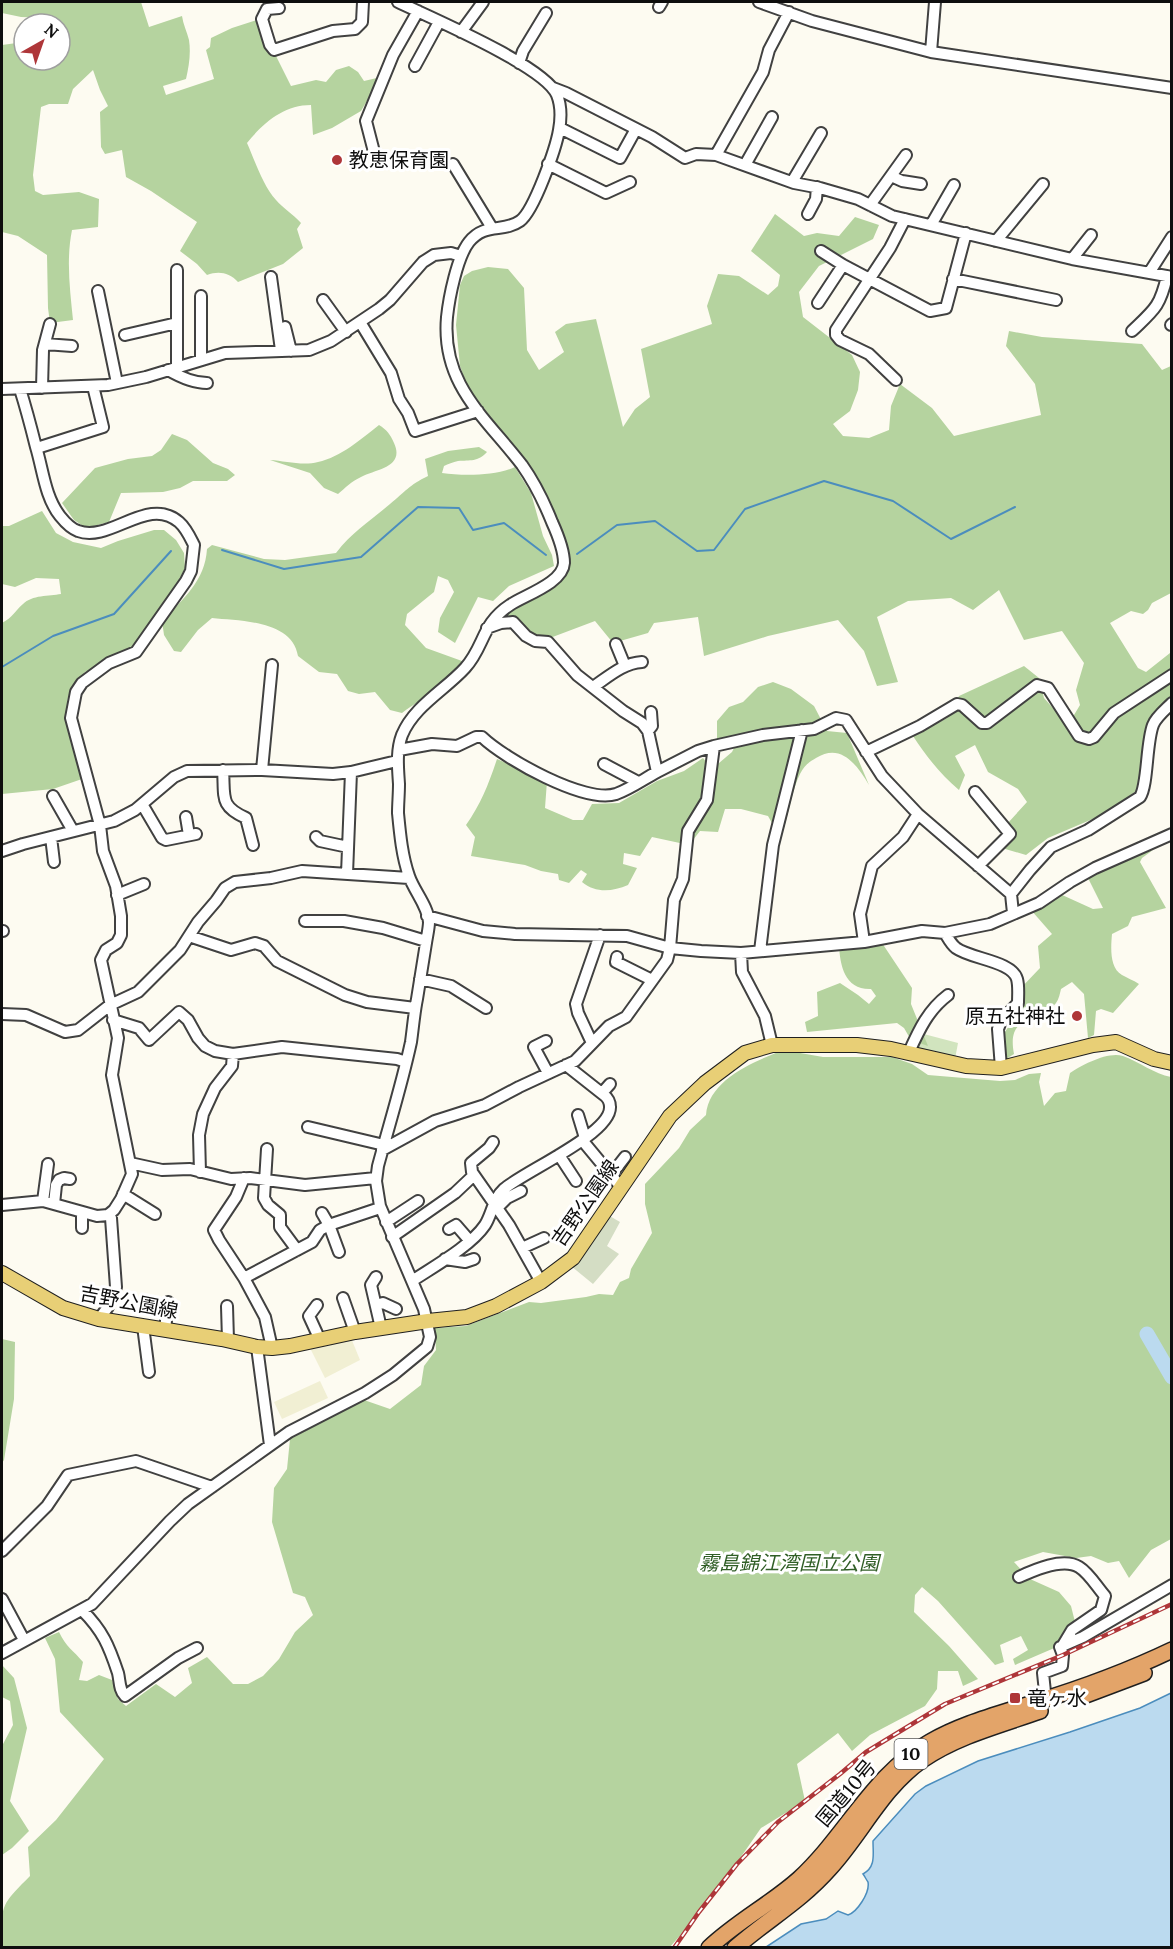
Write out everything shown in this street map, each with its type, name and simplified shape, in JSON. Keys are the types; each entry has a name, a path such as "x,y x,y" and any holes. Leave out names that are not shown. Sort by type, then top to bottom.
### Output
{"highway":[{"name":"国道10号","path":"709,1947 799,1878 822,1855 889,1773 929,1742 959,1727 1142,1664 1172,1650"},
{"name":"国道10号","path":"735,1947 790,1907 813,1887 832,1866 878,1804 922,1760 967,1737 1124,1682 1172,1660"}],"main road":[{"name":"吉野公園線","path":"2,1273 63,1308 99,1319 228,1340 257,1347 272,1348 355,1332 466,1317 477,1315 541,1282 573,1258 661,1127 678,1107 737,1058 752,1050 772,1045 857,1046 891,1049 966,1066 1001,1068 1093,1045 1116,1042 1154,1059 1172,1063"}],"street":[{"path":"279,8 267,9 262,19 270,45 274,50 333,31 355,29 362,22 363,2"},
{"path":"2,1653 82,1610 101,1596 170,1521 270,1445 305,1423 366,1393 405,1367 428,1347 428,1321 380,1208 376,1178 411,1040 429,920 403,858 398,810 398,755 401,739 408,725 430,700 466,667 487,628 498,614 550,583 564,567 564,558 554,526 525,468 478,411 454,376 447,346 446,321 460,256 474,236 520,220 533,203 554,150 560,128 558,98 546,80 498,50 439,22 416,7 398,2"},
{"path":"461,32 483,2"},
{"path":"759,2 812,21 932,52 1172,88"},
{"path":"932,52 935,2"},
{"path":"374,152 366,121 416,7"},
{"path":"716,155 763,72 769,50 789,12"},
{"path":"519,63 523,51 546,13"},
{"path":"415,66 439,22"},
{"path":"553,88 636,129 686,158 696,154 716,155 792,182 858,199 881,212 905,219 1072,259 1169,276 1156,307 1132,331"},
{"path":"745,165 772,117"},
{"path":"560,128 620,158 636,129"},
{"path":"792,182 821,134"},
{"path":"870,205 906,155"},
{"path":"548,164 606,193 630,182"},
{"path":"453,165 492,228"},
{"path":"891,176 902,181 921,184"},
{"path":"996,240 1043,184"},
{"path":"932,225 954,185"},
{"path":"808,214 816,199 817,187"},
{"path":"896,380 869,354 840,340 836,335 836,330 890,248 905,219"},
{"path":"821,251 930,311 946,308 966,233"},
{"path":"1072,259 1091,235"},
{"path":"1149,273 1172,237"},
{"path":"2,389 117,383 225,352 309,350 346,332 390,300 423,262 434,255 442,252 460,256"},
{"path":"818,303 843,265"},
{"path":"177,270 177,323 173,368 180,377 207,383"},
{"path":"271,277 286,350"},
{"path":"953,279 1056,300"},
{"path":"98,291 117,383"},
{"path":"201,296 201,360"},
{"path":"323,300 346,332"},
{"path":"360,322 392,373 399,399 415,431 478,411"},
{"path":"125,335 177,323"},
{"path":"42,388 45,344 50,324"},
{"path":"285,327 286,350"},
{"path":"45,344 72,346"},
{"path":"37,448 103,427 93,386"},
{"path":"2,1205 49,1203 97,1216 109,1214 123,1194 132,1174 112,1075 117,1038 101,960 106,950 117,943 121,935 121,916 103,851 100,825 71,718 76,692 82,683 109,663 136,652 186,582 191,571 194,545 180,522 168,515 155,514 129,520 102,531 90,533 77,531 61,517 53,506 45,482 20,389"},
{"path":"487,628 501,622 513,622 526,636 535,641 548,642 577,675 642,723 648,731 657,772"},
{"path":"616,645 625,666"},
{"path":"593,687 625,666 642,662"},
{"path":"262,770 272,665"},
{"path":"866,752 920,726 957,704 962,705 982,723 987,723 1037,685 1048,688 1079,736 1089,739 1094,737 1114,713 1172,675"},
{"path":"1011,894 1052,847 1088,830 1140,797 1144,792 1145,770 1153,725 1172,703"},
{"path":"648,731 652,726 651,712"},
{"path":"2,851 114,821 135,810 174,777 187,771 262,770 333,774 351,772 432,744 457,746 476,737 482,737 517,764 584,793 615,795 698,751 763,735 814,729 836,718 846,720 882,776 918,814 1011,894 1013,913"},
{"path":"760,951 773,845 802,730"},
{"path":"308,1127 383,1148 435,1120 485,1105 575,1061 609,1026 626,1017 667,960 674,900 683,879 688,831 707,800 714,746"},
{"path":"604,764 638,782"},
{"path":"223,770 226,804 231,811 246,818 253,845"},
{"path":"346,874 351,772"},
{"path":"975,792 1010,834 978,866"},
{"path":"53,796 73,831"},
{"path":"142,804 162,838 166,840 193,834 186,817"},
{"path":"864,942 861,915 872,866 903,837 918,814"},
{"path":"427,916 483,931 515,934 627,936 670,948 741,953 864,942 922,931 945,933 990,924 1039,903 1095,868 1172,834"},
{"path":"51,837 54,862"},
{"path":"316,837 320,841 348,847"},
{"path":"2,1014 26,1015 65,1032 78,1030 110,1005 138,992 180,950 225,888 235,882 271,878 302,871 410,878"},
{"path":"117,895 144,884"},
{"path":"306,921 344,921 383,928 426,941"},
{"path":"945,933 954,947 1004,966 1013,972 1017,980 1018,1003 1001,1021 998,1029 1001,1068"},
{"path":"189,936 231,950 255,943 264,946 277,960 345,995 367,1002 415,1008"},
{"path":"592,1043 576,1004 600,936"},
{"path":"741,953 742,972 765,1016 772,1045"},
{"path":"617,957 616,962 652,980"},
{"path":"420,980 451,986 486,1008"},
{"path":"909,1053 923,1022 948,995"},
{"path":"113,1020 139,1028 149,1040 179,1012 188,1020 198,1038 215,1051 233,1054 282,1047 397,1059 406,1062"},
{"path":"546,1041 534,1047 548,1073"},
{"path":"200,1172 200,1135 203,1114 215,1088 232,1066 233,1054"},
{"path":"412,1281 445,1259 485,1226 496,1205 498,1195 506,1187 584,1139 606,1118 611,1109 605,1086 566,1065"},
{"path":"578,1115 584,1139 621,1187"},
{"path":"493,1142 471,1163 474,1175 496,1205 541,1282"},
{"path":"267,1149 264,1198 268,1205 280,1215 280,1227 297,1250"},
{"path":"559,1155 576,1181"},
{"path":"611,1175 624,1156"},
{"path":"130,1163 162,1170 190,1169 231,1179 265,1179 305,1185 376,1178"},
{"path":"48,1164 49,1203"},
{"path":"393,1237 455,1193 474,1175"},
{"path":"244,1178 236,1197 214,1230 265,1317 272,1348"},
{"path":"49,1203 59,1180 70,1179"},
{"path":"496,1205 520,1191"},
{"path":"123,1194 154,1214"},
{"path":"386,1222 418,1201"},
{"path":"244,1278 312,1242 320,1230 329,1225 380,1208"},
{"path":"82,1212 82,1228"},
{"path":"322,1213 339,1252"},
{"path":"99,1319 108,1307 116,1287 109,1214"},
{"path":"449,1229 456,1225 469,1240"},
{"path":"522,1248 544,1238"},
{"path":"445,1259 465,1262 474,1259"},
{"path":"371,1280 381,1328"},
{"path":"343,1298 355,1332"},
{"path":"165,1330 168,1302"},
{"path":"377,1305 383,1303 396,1309"},
{"path":"317,1305 309,1316 320,1340"},
{"path":"227,1306 228,1340"},
{"path":"143,1326 149,1372"},
{"path":"257,1347 270,1445"},
{"path":"2,1551 47,1506 68,1475 136,1461 212,1487"},
{"path":"1019,1577 1055,1565 1069,1563 1080,1567 1105,1596 1101,1610 1072,1630 1060,1647"},
{"path":"1060,1647 1083,1637 1172,1585"},
{"path":"2,1599 24,1640"},
{"path":"82,1610 99,1628 104,1637 125,1696 177,1658 197,1648"},
{"path":"1047,1698 1043,1673 1062,1666 1063,1655 1060,1647"}],"shaded area":[{"path":"351,1338 360,1360 325,1378 309,1346"},
{"path":"320,1381 328,1398 282,1419 274,1402"}],"green space":[{"path":"2,2 141,2 149,27 182,16 190,45 186,79 163,86 166,95 214,79 206,50 210,47 211,38 257,20 265,45 274,52 291,86 316,80 326,82 336,70 349,66 358,72 364,81 381,77 361,111 332,128 313,135 311,105 301,106 275,116 247,143 271,194 301,223 297,229 303,248 283,264 238,282 223,273 207,275 180,251 197,222 126,177 122,150 105,154 101,147 100,112 108,106 93,70 73,89 68,104 49,104 41,107 33,175 35,191 43,195 79,192 99,199 98,227 72,230 69,264 73,320 50,323 47,255 18,236 2,232 2,45 12,44 12,72 72,72 72,12 12,12 12,15 2,13"},
{"path":"775,214 804,236 817,233 839,236 855,217 879,225 873,239 819,266 799,292 803,317 852,355 860,372 858,390 850,411 833,424 843,436 869,438 889,430 891,406 900,384 932,408 954,436 1041,415 1035,384 1006,346 1009,331 1042,337 1142,344 1162,370 1171,366 1171,593 1152,603 1143,614 1131,611 1110,623 1138,668 1146,672 1171,654 1171,706 1155,725 1139,789 1102,815 1048,838 1026,855 1002,848 1007,824 1027,802 1018,789 988,772 975,745 955,756 965,775 959,790 934,765 913,736 947,718 959,696 1024,666 1039,678 1044,698 1068,725 1080,705 1076,690 1084,663 1062,631 1024,640 999,590 973,610 951,598 908,601 877,617 898,682 877,686 864,651 838,620 768,636 704,656 698,617 654,623 648,633 613,643 595,621 542,641 500,619 503,615 561,581 569,569 568,550 524,461 467,386 460,366 456,325 460,285 464,276 472,271 488,267 508,269 524,288 527,350 539,370 564,352 555,332 566,324 596,319 623,427 635,409 650,397 641,349 712,324 707,306 718,274 739,276 768,295 778,286 780,275 751,251"},
{"path":"379,425 393,440 396,457 388,466 358,479 338,494 324,488 310,473 270,460 306,464 326,460 350,447"},
{"path":"172,434 187,440 213,463 228,469 235,475 227,481 193,481 180,488 163,492 121,493 109,522 86,528 74,520 62,503 95,468 128,459 152,456 161,450"},
{"path":"479,447 487,452 477,459 446,465 442,473 479,474 515,467 531,493 554,566 509,586 493,601 478,597 455,643 438,632 440,618 454,592 448,580 438,576 434,592 407,614 405,625 426,648 462,661 451,679 436,691 402,713 390,710 375,692 359,694 348,691 337,674 319,672 298,656 294,644 286,635 276,629 250,622 212,618 198,630 181,652 174,651 164,635 162,621 192,589 202,571 207,549 212,545 264,559 285,560 336,553 382,510 428,476 425,459 448,451"},
{"path":"42,511 56,533 73,542 101,548 154,530 164,530 176,540 184,553 185,568 176,586 141,639 127,654 85,672 68,697 66,717 82,779 53,789 2,794 2,623 31,599 61,594 59,579 36,578 15,587 2,584 2,526 9,526"},
{"path":"773,682 791,689 814,706 827,731 847,733 869,785 854,763 847,758 841,754 825,754 811,761 802,771 795,786 784,828 777,832 768,816 741,809 725,809 718,832 700,831 689,845 652,837 640,856 624,853 623,864 637,868 628,885 616,889 598,890 587,886 582,882 587,874 581,870 569,883 559,880 558,874 525,865 471,856 475,837 466,825 484,793 497,759 547,781 545,808 573,820 583,820 592,804 619,803 657,781 684,771 703,758 712,769 732,752 736,744 717,741 717,721 729,707 743,702 758,687"},
{"path":"1153,850 1140,862 1166,908 1132,917 1128,926 1112,934 1112,956 1115,967 1122,975 1139,984 1113,1013 1101,1009 1096,1011 1094,1035 1088,1038 1084,994 1072,982 1061,989 1057,1001 1049,1010 1019,1025 1013,1041 1014,1054 1006,1059 1003,1037 1016,1019 1019,990 1040,968 1038,946 1052,934 1031,910 1060,894 1093,909 1103,908 1087,876"},
{"path":"882,943 912,988 911,1004 928,1046 911,1040 904,1028 897,1023 807,1032 805,1022 818,1016 817,992 840,983 869,1004 876,996 871,989 855,986 850,981 843,968 839,945"},
{"path":"920,1033 958,1043 955,1059 918,1051 915,1044"},
{"name":"霧島錦江湾国立公園","path":"783,1050 823,1057 892,1057 912,1064 928,1075 1000,1081 1015,1080 1029,1074 1041,1073 1039,1082 1044,1106 1055,1093 1066,1091 1070,1073 1110,1055 1123,1056 1171,1077 1171,1539 1151,1550 1129,1578 1119,1561 1108,1563 1091,1556 1076,1558 1043,1552 1014,1562 1030,1579 1059,1592 1071,1606 1076,1626 1076,1636 1015,1665 1013,1659 1028,1650 1021,1636 1000,1645 1004,1662 995,1665 938,1601 922,1587 915,1595 914,1612 949,1646 978,1679 963,1686 958,1671 938,1671 937,1689 925,1706 870,1735 852,1751 838,1733 797,1764 805,1801 761,1828 711,1900 670,1947 2,1947 4,1907 30,1876 28,1847 56,1820 104,1759 60,1712 55,1659 45,1638 59,1632 67,1645 83,1662 79,1680 87,1681 99,1675 112,1680 118,1699 126,1706 156,1684 175,1697 192,1683 188,1668 207,1657 233,1684 248,1684 263,1676 279,1659 295,1632 313,1615 305,1597 293,1593 272,1522 274,1488 287,1469 290,1439 364,1400 390,1409 421,1385 424,1366 436,1350 435,1328 466,1326 529,1302 541,1303 599,1294 613,1295 620,1282 629,1278 631,1269 652,1233 645,1204 645,1184 679,1148 690,1130 706,1115 715,1091 724,1082 747,1066"},
{"path":"608,1215 620,1222 607,1246 619,1254 593,1284 571,1266"},
{"path":"2,1339 15,1342 14,1399 2,1463"},
{"path":"2,1665 14,1678 27,1728 10,1801 29,1831 2,1855 2,1746 13,1725 10,1701 2,1697"}],"water":[{"path":"1171,1693 1171,1947 766,1947 801,1924 826,1919 838,1911 848,1915 855,1910 867,1891 868,1882 863,1874 872,1864 873,1841 915,1794 926,1786 978,1761 1140,1708"}],"waterway":[{"path":"577,554 617,525 655,521 697,551 714,550 745,509 824,481 893,501 951,539 1015,507"},
{"path":"222,550 284,569 361,557 418,507 459,508 473,530 504,523 546,555"},
{"path":"2,667 53,636 114,614 171,551"},
{"path":"1147,1334 1172,1377"}],"railway":[{"path":"674,1948 737,1864 778,1822 866,1752 945,1704 1063,1655 1172,1604"}],"place":[{"name":"教恵保育園","path":"337,160"},
{"name":"原五社神社","path":"1077,1016"},
{"name":"竜ヶ水","path":"1015,1698"}]}
